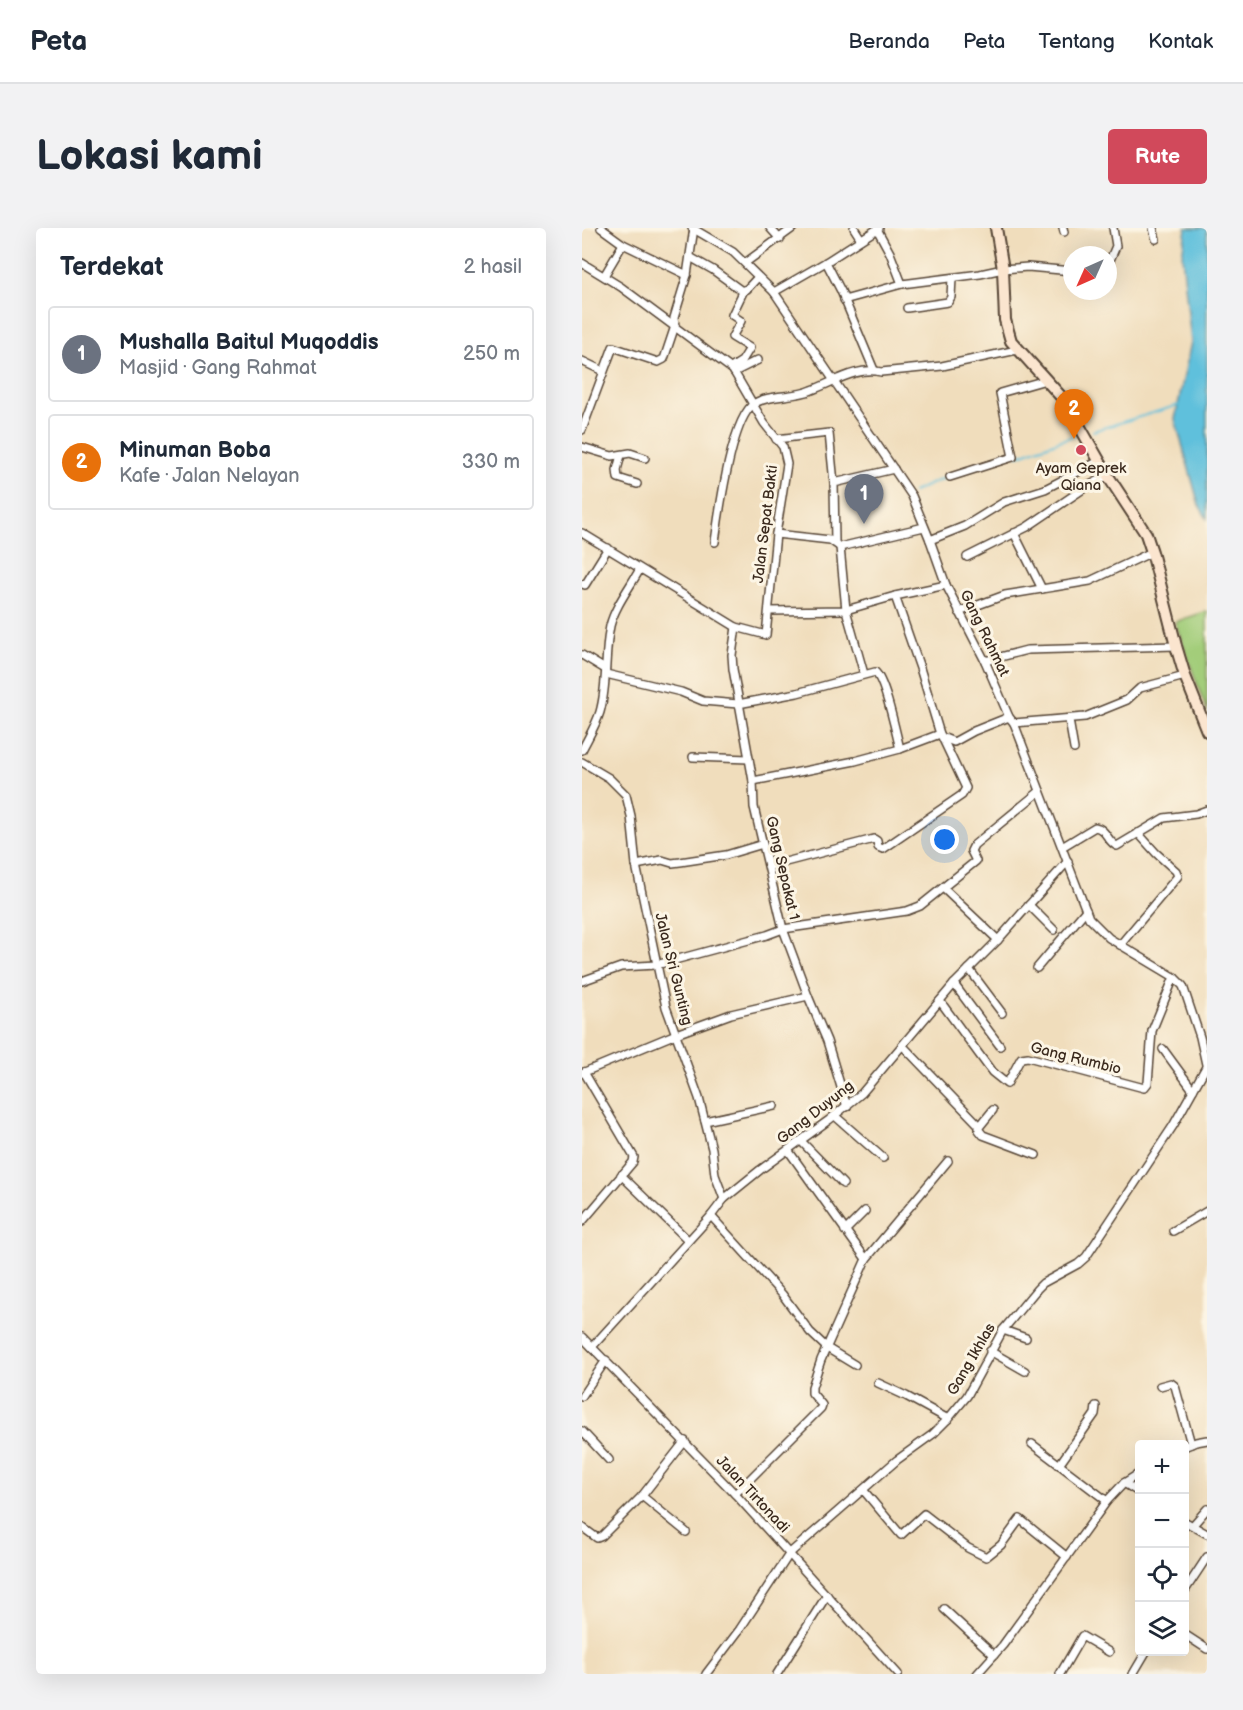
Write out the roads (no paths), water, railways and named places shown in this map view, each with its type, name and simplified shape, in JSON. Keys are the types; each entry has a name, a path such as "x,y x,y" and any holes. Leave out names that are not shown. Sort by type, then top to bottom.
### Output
{"main road":[{"path":"996,228 1004,269 1005,320 1011,341 1065,401 1108,476 1146,534 1185,676 1207,731"}],"street":[{"path":"600,228 623,244 687,275"},
{"path":"582,430 613,347 660,362 664,357 675,326 674,318 687,275 693,228"},
{"name":"Gang Rahmat","path":"693,228 733,252 774,292 912,496 946,585 1012,720 1086,910 1094,924 1120,945 1174,977 1183,986 1200,1037 1207,1068"},
{"path":"770,228 780,239"},
{"path":"745,264 793,228"},
{"path":"854,228 861,239"},
{"path":"1113,228 1116,246"},
{"path":"1153,228 1156,239"},
{"path":"774,292 878,229 902,284"},
{"path":"604,276 623,244"},
{"path":"690,257 713,270 739,290 744,290"},
{"path":"826,262 874,370"},
{"name":"Jalan Sepat Bakti","path":"582,263 675,326 733,370 783,447 787,464 776,534 766,635 736,627"},
{"path":"844,300 902,284 1004,269 1028,267 1063,270"},
{"path":"733,370 750,348 732,337 741,321 732,315 744,290 758,277"},
{"path":"908,308 948,302 951,297 952,278"},
{"path":"716,542 733,442 740,422 753,404 767,399 798,396 862,370 881,372 942,366 1017,350"},
{"path":"733,370 758,360"},
{"path":"582,361 603,371"},
{"path":"950,477 1013,458 1000,393 1046,380"},
{"path":"776,439 829,433 846,610 864,674"},
{"path":"582,447 612,456 630,453 645,458"},
{"path":"621,455 617,470 618,478 637,484"},
{"path":"930,540 965,526 1004,502 1045,489 1099,461"},
{"path":"834,483 894,469"},
{"path":"967,557 1027,527 1086,487 1108,476"},
{"path":"776,534 838,544 924,527"},
{"path":"582,532 736,627"},
{"path":"1014,533 1042,589"},
{"path":"582,584 585,585 608,548"},
{"path":"959,612 1005,595 1090,581 1152,552"},
{"path":"582,750 599,716 610,626 614,614 640,569"},
{"path":"769,611 846,610 946,585"},
{"path":"770,866 874,839 878,847 883,849 962,795 966,788 941,735 895,596"},
{"name":"Gang Sepakat 1","path":"736,627 732,655 738,704 753,781 754,807 770,866 783,929 834,1062 847,1107"},
{"path":"984,661 1028,650 1176,646"},
{"path":"582,655 606,672 681,692 703,701 738,704 798,693 875,672 884,687 900,749"},
{"path":"753,781 855,761 941,735 954,742 974,730 1012,720 1069,720 1085,717 1127,700 1140,688 1185,676"},
{"path":"1069,720 1074,749"},
{"path":"693,757 749,759"},
{"name":"Jalan Sri Gunting","path":"582,762 609,778 626,795 635,842 636,865 666,1007 699,1098 715,1175 724,1199"},
{"path":"582,981 621,967 656,965 783,929 907,911 920,906 976,861 971,851 974,845 1040,790"},
{"path":"1062,847 1095,827 1104,831 1117,846 1164,818 1196,814 1207,810"},
{"path":"1120,945 1178,876 1176,871 1156,854 1138,833"},
{"path":"636,865 662,860 680,862 726,855 763,844"},
{"name":"Gang Duyung","path":"592,1347 724,1199 862,1094 954,984 998,940 1068,861"},
{"path":"943,888 998,940"},
{"path":"1029,905 1054,930"},
{"path":"1037,968 1086,910"},
{"path":"969,969 1002,1013"},
{"name":"Gang Rumbio","path":"940,1001 992,1072 1007,1084 1021,1058 1028,1057 1144,1088 1148,1083 1152,1031 1174,977"},
{"path":"954,984 1000,1046"},
{"path":"582,1222 633,1162 634,1157 583,1072 675,1034 731,1014 808,996"},
{"path":"903,1046 980,1126"},
{"path":"1163,1049 1193,1090"},
{"name":"Gang Ikhlas","path":"706,1674 740,1629 790,1553 948,1419 967,1396 1003,1330 1043,1283 1078,1264 1086,1257 1173,1126 1207,1068"},
{"path":"705,1121 774,1106"},
{"path":"993,1110 980,1126 979,1130 983,1135 1036,1155"},
{"path":"835,1116 883,1158"},
{"path":"801,1141 843,1184"},
{"path":"788,1150 866,1259"},
{"path":"735,1494 821,1408 822,1405 812,1393 812,1387 866,1259 948,1161"},
{"path":"621,1175 688,1240"},
{"path":"845,1231 865,1210"},
{"path":"1173,1232 1207,1211"},
{"path":"711,1216 782,1294 810,1332 827,1348 855,1365"},
{"path":"1003,1330 1026,1338"},
{"name":"Jalan Tirtonadi","path":"582,1337 735,1494 898,1674"},
{"path":"990,1351 1025,1371"},
{"path":"582,1396 606,1360"},
{"path":"878,1383 948,1419"},
{"path":"1160,1386 1171,1383 1175,1386 1187,1440"},
{"path":"1059,1464 1095,1413 1096,1406"},
{"path":"582,1431 609,1460"},
{"path":"1189,1446 1207,1440"},
{"path":"582,1527 599,1538 642,1496 685,1441"},
{"path":"1032,1444 1107,1501"},
{"path":"977,1674 1107,1501 1124,1483 1135,1476"},
{"path":"1124,1483 1135,1490"},
{"path":"864,1491 901,1535 924,1514 968,1548 987,1557 1001,1545 1020,1519 1067,1557"},
{"path":"642,1496 686,1532"},
{"path":"1193,1525 1207,1509"},
{"path":"1189,1523 1207,1534"},
{"path":"1189,1586 1207,1557"},
{"path":"777,1674 828,1595"},
{"path":"944,1609 994,1654"},
{"path":"1060,1674 1082,1636 1109,1652"},
{"path":"1189,1637 1207,1649"},
{"path":"1133,1674 1144,1656"}],"water":[{"path":"1186,228 1207,228 1207,519 1199,505 1175,419 1191,342 1182,256"}],"waterway":[{"path":"1093,431 1179,405"},
{"path":"1017,456 1076,435"},
{"path":"913,492 949,476"}],"place":[{"name":"Minuman Boba","path":"1074,439"},
{"name":"Ayam Geprek Qiana","path":"1081,450"},
{"name":"Mushalla Baitul Muqoddis","path":"864,524"}]}
